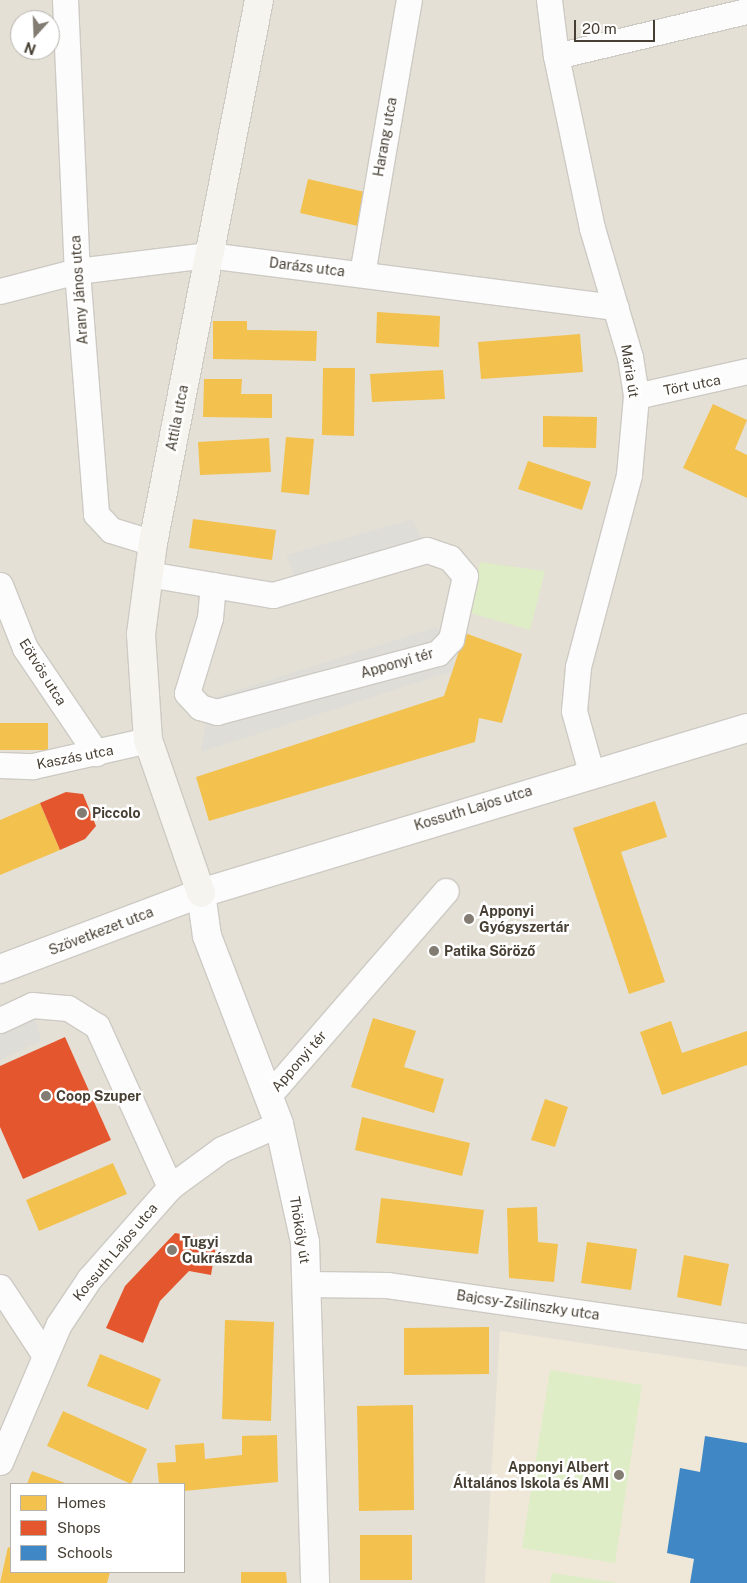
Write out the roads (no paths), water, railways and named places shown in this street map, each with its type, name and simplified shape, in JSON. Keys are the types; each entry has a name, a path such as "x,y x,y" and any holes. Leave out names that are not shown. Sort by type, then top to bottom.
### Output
{"main road":[{"name":"Attila utca","path":"201,893 179,835 148,740 141,634 153,542 259,0"}],"street":[{"name":"Arany János utca","path":"65,0 77,271 96,514 111,530 153,542"},
{"name":"Harang utca","path":"362,274 409,0"},
{"name":"Mária út","path":"549,0 556,56 592,228 616,307 636,396 629,475 578,667 574,711 591,772"},
{"path":"556,56 747,12"},
{"name":"Darázs utca","path":"0,291 77,271 208,255 616,307"},
{"name":"Tört utca","path":"636,396 746,373"},
{"name":"Apponyi tér","path":"148,574 273,595 427,550 450,558 465,576 451,639 438,653 217,712 200,707 187,693 210,618 213,585"},
{"name":"Eötvös utca","path":"0,585 25,648 96,753"},
{"name":"Kossuth Lajos utca","path":"201,893 591,772 747,728"},
{"name":"Kaszás utca","path":"0,765 33,766 148,740"},
{"name":"Apponyi tér","path":"269,1096 446,891"},
{"name":"Szövetkezet utca","path":"0,969 201,893"},
{"name":"Thököly út","path":"201,893 207,936 279,1124 305,1242 308,1284 315,1583"},
{"path":"0,1020 32,1005 68,1008 97,1026 170,1187"},
{"name":"Kossuth Lajos utca","path":"0,1462 5,1436 44,1354 89,1280 170,1187 222,1149 279,1124"},
{"name":"Bajcsy-Zsilinszky utca","path":"308,1284 387,1285 747,1336"},
{"path":"0,1287 44,1354"}],"place":[{"name":"Piccolo","path":"82,813"},
{"name":"Apponyi Gyógyszertár","path":"469,919"},
{"name":"Patika Söröző","path":"434,951"},
{"name":"Coop Szuper","path":"46,1096"},
{"name":"Tugyi Cukrászda","path":"172,1250"},
{"name":"Apponyi Albert Általános Iskola és AMI","path":"619,1475"}]}
